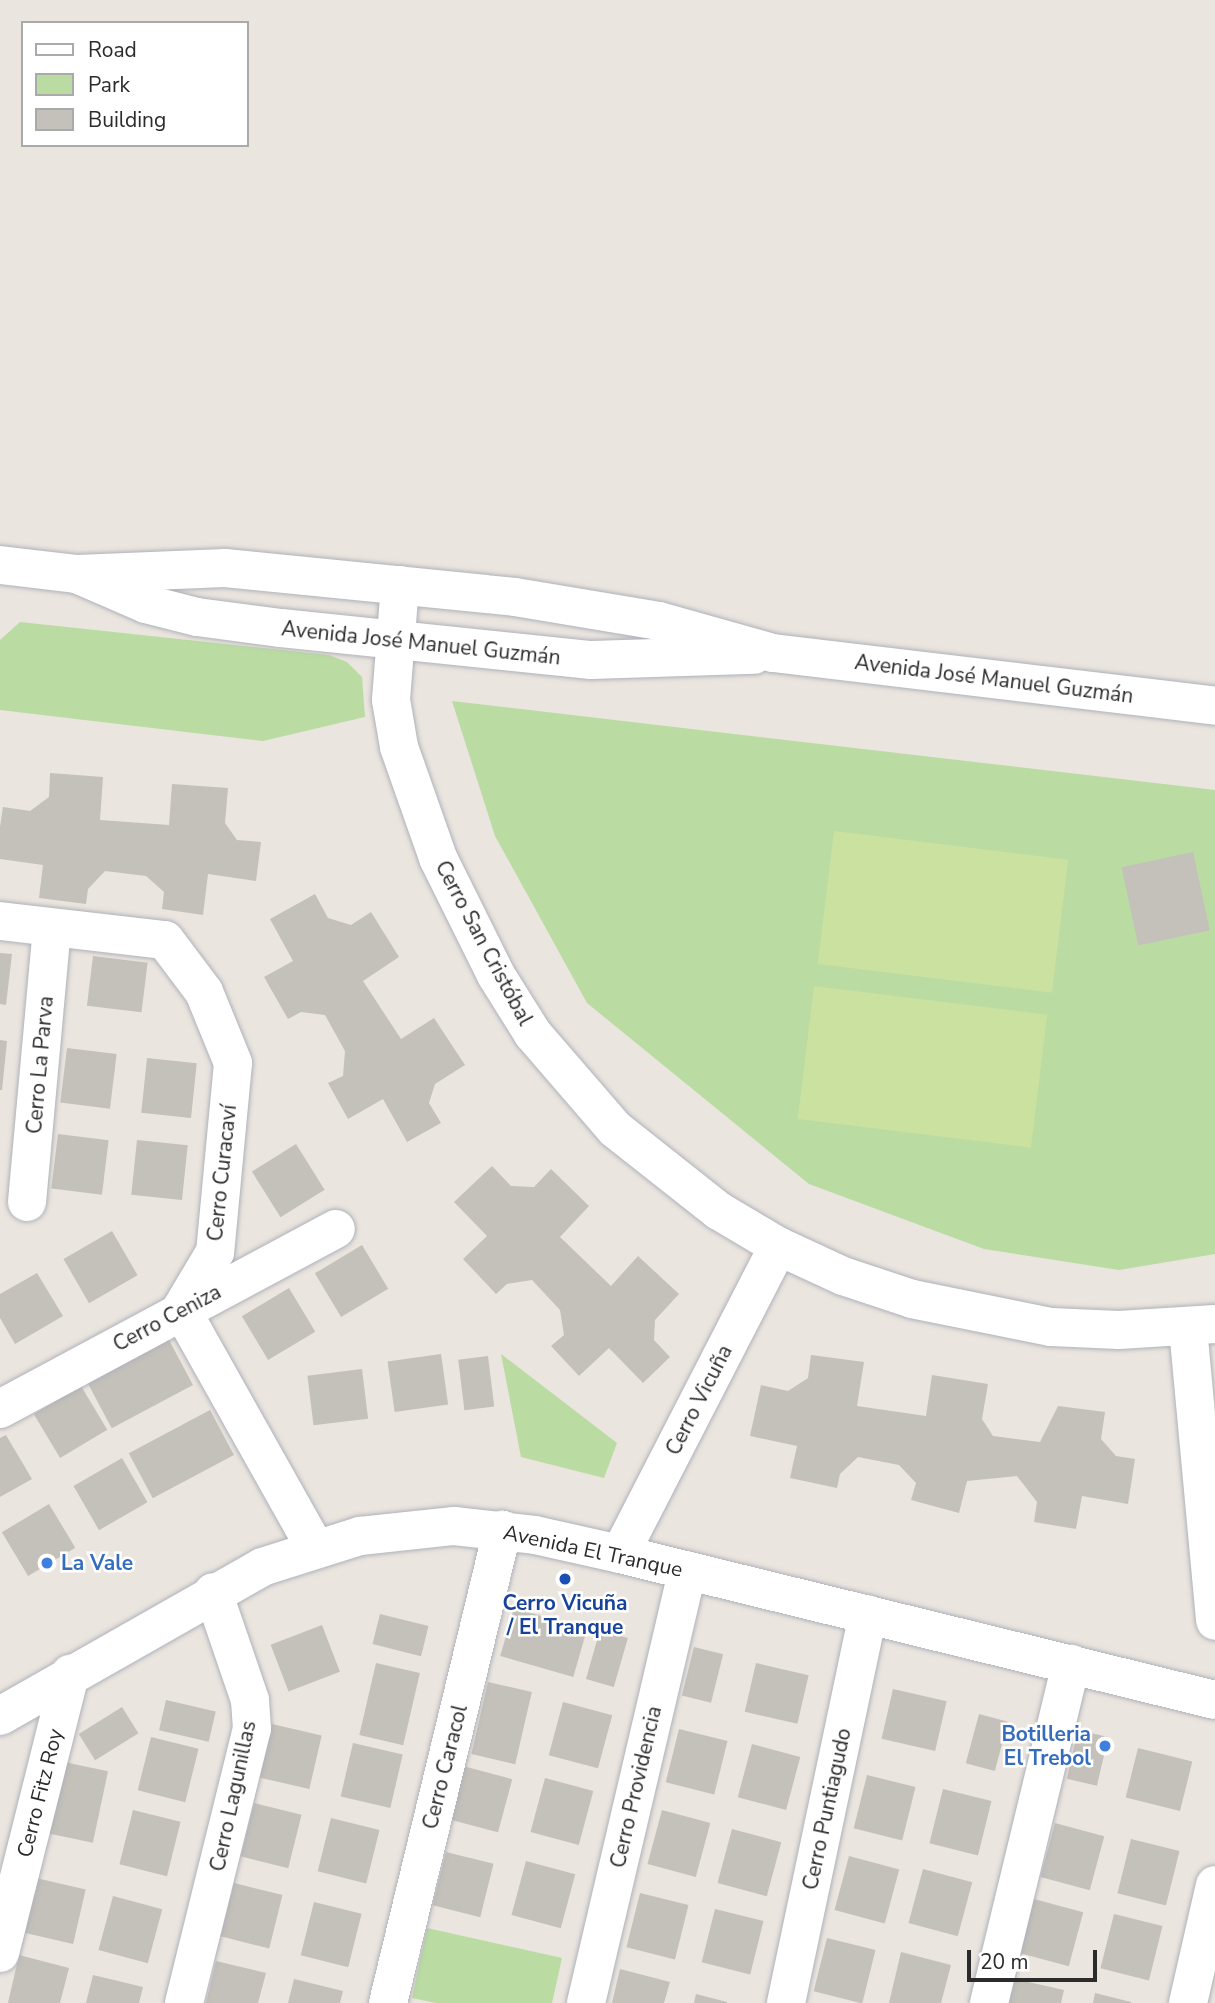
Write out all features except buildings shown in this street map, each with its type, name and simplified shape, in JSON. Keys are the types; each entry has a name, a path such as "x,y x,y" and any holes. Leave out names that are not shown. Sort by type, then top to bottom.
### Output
{"street":[{"name":"Avenida José Manuel Guzmán","path":"0,565 77,574 225,568 400,585 613,611 773,653 1215,706"},
{"name":"Avenida José Manuel Guzmán","path":"77,574 146,604 197,617 393,641 591,660 653,662 773,653"},
{"name":"Cerro San Cristóbal","path":"400,585 393,641 391,701 416,800 463,914 533,1034 615,1129 663,1170 778,1245 843,1276 982,1316 1078,1328 1202,1326"},
{"name":"Cerro Curacaví","path":"0,921 165,940 204,992 233,1063 215,1252 181,1309"},
{"name":"Cerro La Parva","path":"27,1202 52,928"},
{"name":"Cerro Ceniza","path":"0,1409 181,1309 336,1229"},
{"name":"Cerro Vicuña","path":"620,1554 778,1245"},
{"path":"181,1309 315,1548"},
{"path":"1202,1326 1215,1621"},
{"name":"Avenida El Tranque","path":"0,1716 213,1592 315,1548 406,1528 502,1530 620,1554 1215,1700"},
{"name":"Cerro Caracol","path":"388,2003 502,1530"},
{"name":"Cerro Providencia","path":"586,2003 687,1571"},
{"name":"Cerro Lagunillas","path":"184,2003 252,1729 248,1692 213,1592"},
{"name":"Cerro Puntiagudo","path":"786,2003 868,1615"},
{"path":"989,2003 1071,1664"},
{"name":"Cerro Fitz Roy","path":"0,1953 70,1674"},
{"path":"1188,2003 1215,1885"}],"green space":[{"path":"20,622 329,655 347,662 362,677 365,717 263,741 0,710 0,640"},
{"path":"452,701 1215,790 1215,1254 1119,1270 984,1249 809,1184 587,1003 495,836"},
{"path":"834,831 1068,860 1052,993 818,964"},
{"path":"814,986 1047,1015 1031,1148 798,1119"},
{"path":"501,1354 617,1443 604,1478 521,1457"},
{"path":"427,1928 562,1958 552,2003 436,2003 412,1998"}],"place":[{"name":"La Vale","path":"47,1563"},
{"name":"Cerro Vicuña / El Tranque","path":"565,1579"},
{"name":"Botilleria El Trebol","path":"1105,1746"}]}
